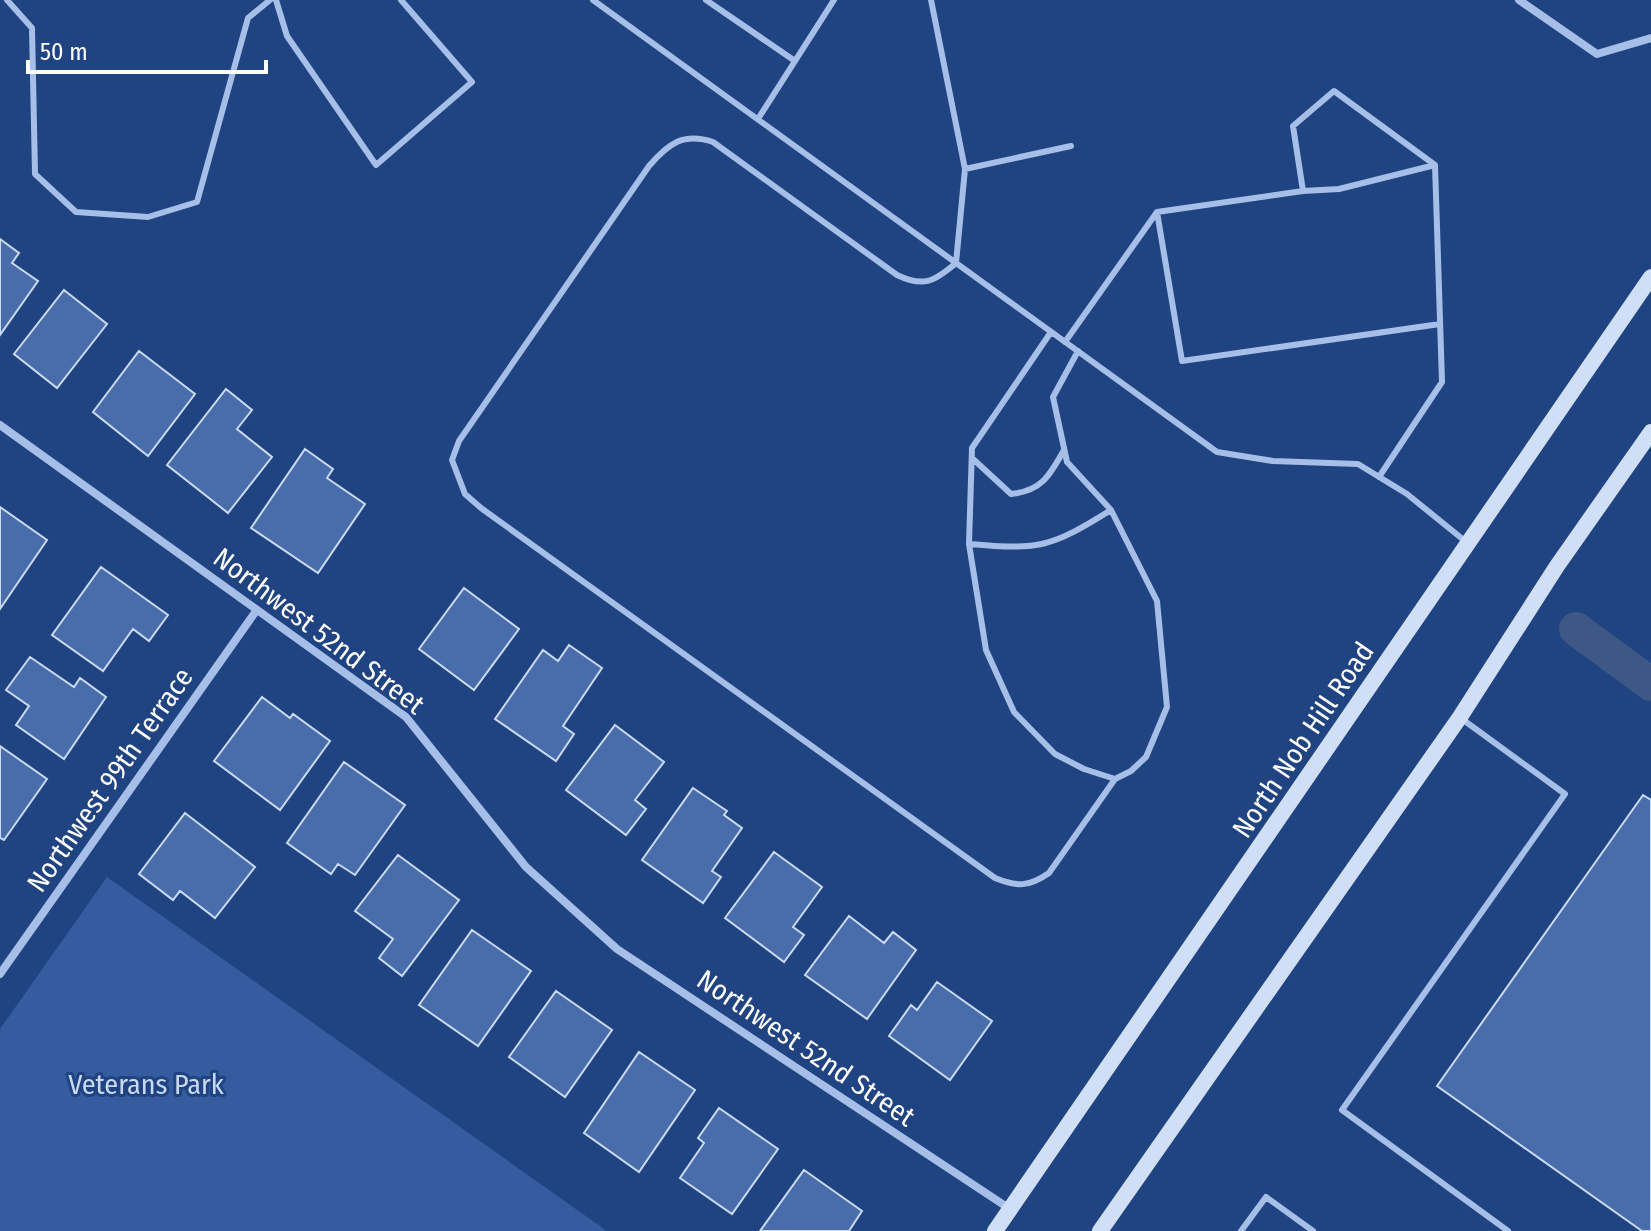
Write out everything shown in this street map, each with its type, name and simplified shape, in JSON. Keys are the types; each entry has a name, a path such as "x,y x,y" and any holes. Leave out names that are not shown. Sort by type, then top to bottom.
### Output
{"main road":[{"name":"North Nob Hill Road","path":"995,1231 1651,277"},
{"path":"1100,1231 1460,717 1557,566 1651,432"}],"street":[{"path":"1519,0 1597,54 1651,38"},
{"name":"Northwest 52nd Street","path":"0,425 406,717 526,867 617,949 1010,1209"},
{"name":"Northwest 99th Terrace","path":"0,974 256,611"}],"lane":[{"path":"7,0 32,28 35,174 76,212 148,217 197,202 248,18 273,0 287,36 376,165 472,82 401,0"},
{"path":"593,0 1217,452 1273,461 1358,464 1407,494 1468,543"},
{"path":"706,0 795,61"},
{"path":"758,119 834,0"},
{"path":"931,0 965,169 956,263 934,281 911,282 713,142 686,137 673,141 649,166 459,441 452,460 457,479 465,494 481,508 995,878 1020,886 1033,884 1049,873 1115,779 1146,757 1167,707 1157,601 1111,510 1067,462 1053,397 1078,351"},
{"path":"1303,191 1293,126 1334,91 1435,165"},
{"path":"965,169 1071,146"},
{"path":"1065,342 1157,212 1303,191 1339,189 1435,165"},
{"path":"1379,477 1442,382 1435,165"},
{"path":"1157,212 1182,361 1440,324"},
{"path":"1051,332 972,448 969,544 986,650 1014,712 1055,754 1084,769 1115,779"},
{"path":"972,458 1011,494 1029,492 1043,484 1064,450"},
{"path":"969,544 1039,547 1073,534 1111,510"},
{"path":"1460,717 1565,794 1342,1110 1508,1231"},
{"path":"1241,1231 1266,1197 1313,1231"}],"green space":[{"name":"Veterans Park","path":"107,877 607,1231 0,1231 0,1029"}],"building":[{"path":"0,239 19,253 12,263 38,281 0,335"},
{"path":"64,290 107,324 57,388 14,354"},
{"path":"139,351 195,394 148,456 93,412"},
{"path":"226,389 252,410 237,429 272,457 228,513 167,465"},
{"path":"305,449 333,469 327,478 365,504 318,573 251,528"},
{"path":"0,507 47,540 0,609"},
{"path":"101,567 168,615 149,641 133,629 103,671 52,635"},
{"path":"464,588 519,629 474,690 419,649"},
{"path":"569,645 602,668 563,726 574,734 556,761 495,719 543,650 558,661"},
{"path":"30,657 74,687 80,678 106,697 64,759 16,725 29,706 6,690"},
{"path":"262,697 290,718 293,714 330,741 280,810 214,761"},
{"path":"615,725 664,762 635,800 646,809 626,835 566,790"},
{"path":"0,746 47,779 4,840 0,838"},
{"path":"344,762 405,805 355,875 338,864 331,874 287,843"},
{"path":"693,788 727,811 724,815 742,828 712,871 721,877 703,903 642,860"},
{"path":"1643,795 1651,800 1651,1231 1642,1231 1437,1086"},
{"path":"185,813 255,867 215,918 180,891 173,900 139,874"},
{"path":"774,852 822,887 793,927 804,935 784,962 725,918"},
{"path":"398,855 459,900 402,976 379,958 393,939 355,911"},
{"path":"849,916 884,943 893,932 916,950 867,1019 805,975"},
{"path":"472,930 531,971 478,1046 419,1005"},
{"path":"937,982 992,1021 950,1080 889,1036 911,1005 917,1010"},
{"path":"556,991 612,1030 565,1097 509,1057"},
{"path":"639,1052 695,1090 639,1172 584,1133"},
{"path":"719,1108 778,1149 732,1214 680,1178 704,1143 698,1138"},
{"path":"804,1170 862,1211 849,1231 760,1231"}],"waterway":[{"path":"1576,629 1651,684"}]}
